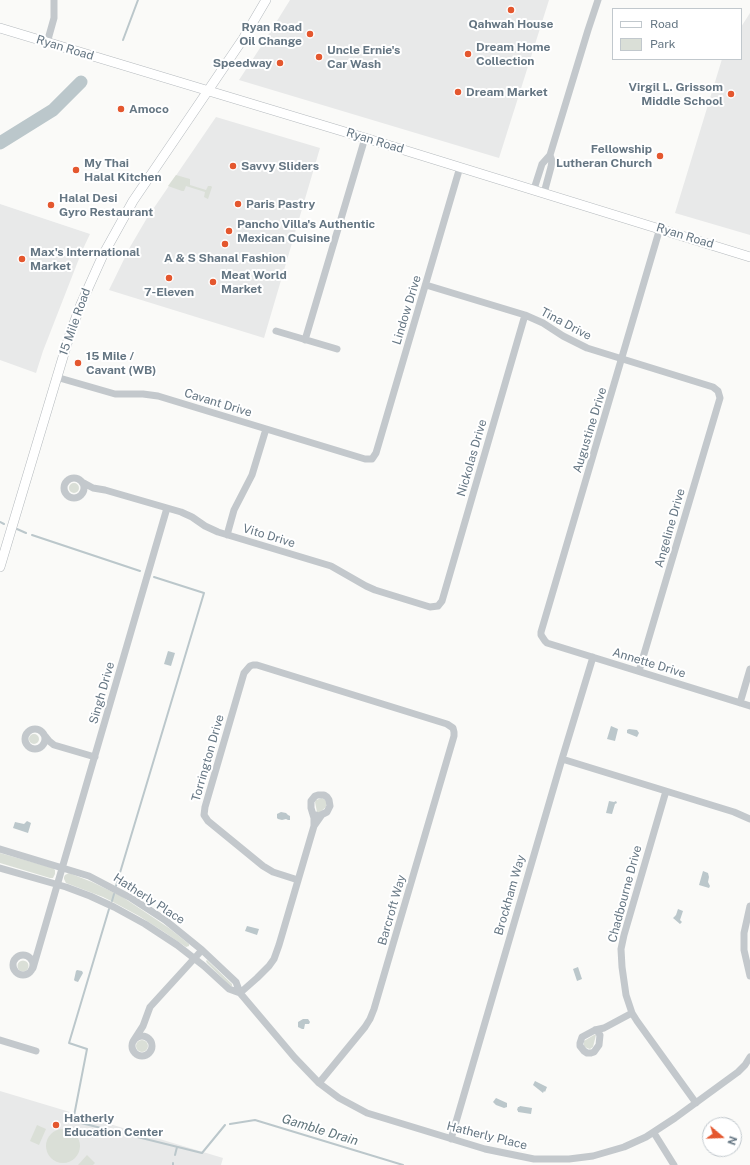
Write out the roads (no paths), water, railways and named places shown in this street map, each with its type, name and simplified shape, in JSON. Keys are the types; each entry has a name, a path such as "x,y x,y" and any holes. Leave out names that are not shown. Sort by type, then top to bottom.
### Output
{"main road":[{"name":"15 Mile Road","path":"0,567 69,337 81,304 103,254 133,201 243,39 266,0"},
{"name":"Ryan Road","path":"0,28 544,192 750,257"}],"street":[{"path":"47,43 54,18 54,0"},
{"path":"534,190 542,164 550,155 598,0"},
{"path":"305,340 365,138"},
{"path":"544,192 552,167 550,155"},
{"name":"Lindow Drive","path":"372,459 376,453 460,167"},
{"name":"Augustine Drive","path":"542,638 541,632 660,228"},
{"name":"Tina Drive","path":"426,285 525,315 543,323 563,336 587,348 714,387 718,391"},
{"name":"Nickolas Drive","path":"438,606 442,601 525,315"},
{"path":"276,331 337,349"},
{"name":"Cavant Drive","path":"56,377 115,394 143,394 158,396 365,460 372,459"},
{"name":"Angeline Drive","path":"640,671 720,398 718,391"},
{"path":"227,535 234,510 252,475 266,429"},
{"path":"81,494 84,488 82,482 73,478 67,481 64,487 66,493 70,497 76,497 93,488"},
{"name":"Vito Drive","path":"82,482 93,488 105,490 167,508 192,517 205,526 227,535 331,566 375,590 430,607 438,606"},
{"name":"Singh Drive","path":"33,968 167,508"},
{"name":"Annette Drive","path":"542,638 548,643 750,706"},
{"name":"Brockham Way","path":"451,1139 593,657"},
{"name":"Torrington Drive","path":"298,880 273,872 263,866 208,821 204,815 205,807 244,674 250,666 257,665 447,724 453,728"},
{"path":"740,703 750,669"},
{"name":"Barcroft Way","path":"318,1083 365,1027 374,1009 454,736 453,728"},
{"path":"54,745 40,730 34,729 28,731 24,737 25,744 30,749 38,750 48,745 54,745 95,757"},
{"path":"41,748 45,742 44,735"},
{"path":"562,759 734,812 750,819"},
{"name":"Chadbourne Drive","path":"666,791 627,921 621,949 624,986 632,1013 696,1103"},
{"path":"240,993 258,978 274,959 280,945 317,815"},
{"name":"Hatherly Place","path":"0,849 89,876 131,898 165,920 202,950 236,982 240,993 295,1058 318,1083 339,1098 367,1113 485,1149 534,1159 569,1159 593,1156 624,1147 654,1133 738,1072 750,1057"},
{"name":"Hatherly Place","path":"0,868 58,884 90,896 134,917 194,958 229,989 240,993"},
{"path":"750,906 744,933 744,950 750,976"},
{"path":"24,955 28,956 32,961 33,968 29,973 20,975 15,971 13,965 14,962 18,957 24,955 31,954 39,945"},
{"path":"143,1026 151,1040 153,1047 150,1053 144,1056 138,1055 133,1050 132,1043 143,1026 150,1007 202,950"},
{"path":"604,1028 598,1048 594,1052 587,1053 582,1049 580,1043 582,1038 594,1030 604,1028 632,1013"},
{"path":"594,1030 600,1033 600,1038"},
{"path":"134,1040 139,1036 149,1037"},
{"path":"0,1040 36,1051"},
{"path":"654,1133 674,1165"}],"waterway":[{"path":"123,40 138,0"},
{"path":"0,143 53,110 81,82"},
{"path":"0,522 4,524"},
{"path":"17,529 26,533"},
{"path":"32,535 140,571"},
{"path":"116,886 204,593 154,577"},
{"path":"112,901 114,894"},
{"path":"109,909 69,1043 87,1049 73,1121 202,1153 225,1125"},
{"name":"Gamble Drain","path":"230,1124 255,1120 403,1165"},
{"name":"Gamble Drain","path":"175,1155 177,1147"}],"place":[{"name":"Qahwah House","path":"511,10"},
{"name":"Ryan Road Oil Change","path":"310,34"},
{"name":"Dream Home Collection","path":"468,54"},
{"name":"Uncle Ernie's Car Wash","path":"319,57"},
{"name":"Speedway","path":"280,63"},
{"name":"Dream Market","path":"458,92"},
{"name":"Virgil L. Grissom Middle School","path":"731,94"},
{"name":"Amoco","path":"121,109"},
{"name":"Fellowship Lutheran Church","path":"660,156"},
{"name":"Savvy Sliders","path":"233,166"},
{"name":"My Thai Halal Kitchen","path":"76,170"},
{"name":"Paris Pastry","path":"238,204"},
{"name":"Halal Desi Gyro Restaurant","path":"51,205"},
{"name":"Pancho Villa's Authentic Mexican Cuisine","path":"229,231"},
{"name":"A & S Shanal Fashion","path":"225,244"},
{"name":"Max's International Market","path":"22,259"},
{"name":"7-Eleven","path":"169,278"},
{"name":"Meat World Market","path":"213,282"},
{"name":"15 Mile / Cavant (WB)","path":"78,363"},
{"name":"Hatherly Education Center","path":"56,1125"}]}
